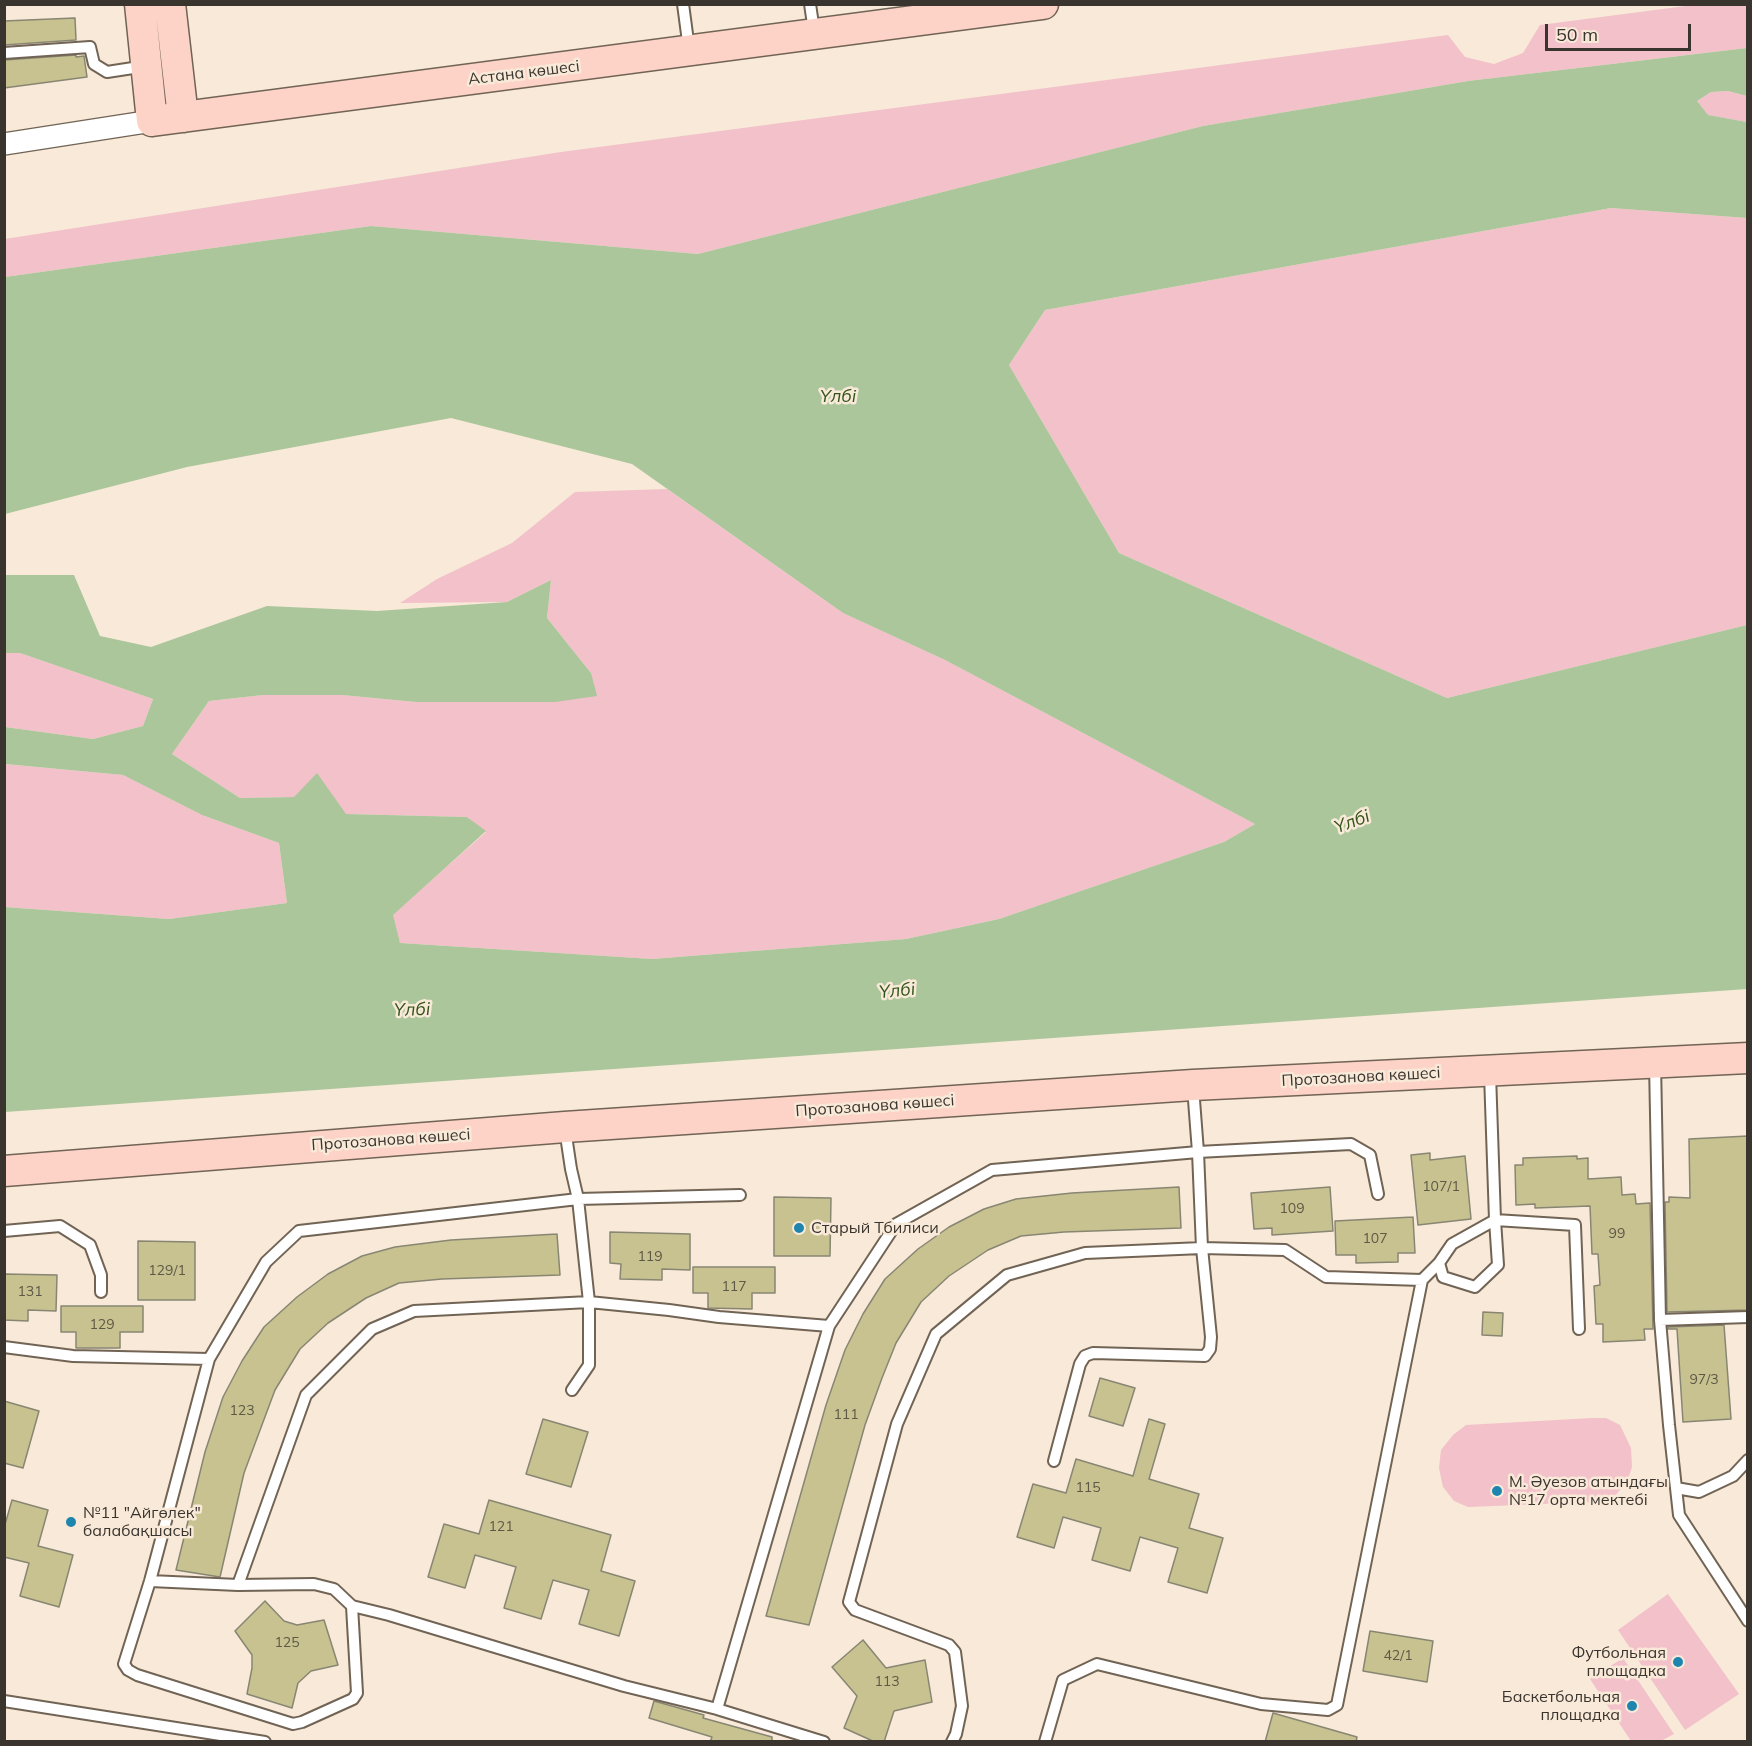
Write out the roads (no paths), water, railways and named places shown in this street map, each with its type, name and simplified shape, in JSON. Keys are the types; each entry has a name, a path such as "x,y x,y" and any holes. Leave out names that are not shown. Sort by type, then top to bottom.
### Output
{"street":[{"path":"140,4 152,121"},
{"path":"170,4 183,117"},
{"name":"Астана көшесі","path":"4,144 152,121 1043,4"},
{"name":"Протозанова көшесі","path":"4,1170 565,1127 1193,1085 1748,1058"}],"lane":[{"path":"684,4 689,51"},
{"path":"810,4 814,34"},
{"path":"4,53 90,47 94,64 107,72 146,66"},
{"path":"1655,1063 1660,1320 1679,1515 1748,1621"},
{"path":"1439,1263 1443,1277 1475,1287 1498,1265 1490,1071"},
{"path":"1054,1461 1080,1364 1085,1356 1093,1353 1205,1356 1209,1349 1211,1337 1202,1248 1193,1085"},
{"path":"565,1127 578,1199 589,1302 589,1365 572,1390"},
{"path":"717,1709 829,1326 896,1224 992,1170 1198,1152 1351,1144 1370,1155 1378,1194"},
{"path":"352,1606 357,1693 353,1699 302,1722 292,1724 137,1675 128,1670 124,1664 150,1581 209,1359 266,1262 299,1231 578,1199 740,1195"},
{"path":"1044,1742 1063,1680 1097,1664 1261,1704 1328,1710 1337,1705 1422,1280 1439,1263 1452,1244 1495,1220 1575,1225 1579,1329"},
{"path":"4,1231 60,1226 90,1245 101,1275 101,1292"},
{"path":"952,1742 962,1706 955,1652 949,1645 855,1610 849,1602 897,1424 936,1334 1007,1275 1085,1253 1202,1248 1285,1250 1326,1277 1422,1280"},
{"path":"238,1585 306,1395 372,1329 414,1311 589,1302 719,1317 829,1326"},
{"path":"1660,1320 1748,1317"},
{"path":"4,1347 73,1356 209,1359"},
{"path":"1676,1488 1699,1491 1733,1476 1748,1460"},
{"path":"150,1581 238,1585 314,1584 333,1589 352,1606 400,1618 624,1686 717,1709 824,1742"},
{"path":"4,1701 265,1742"}],"water":[{"name":"Үлбі","path":"1747,48 1747,96 1728,91 1711,92 1697,101 1708,115 1747,122 1747,218 1611,208 1045,310 1009,365 1119,553 1447,698 1747,625 1747,989 5,1112 5,907 169,919 287,903 279,843 202,815 123,775 5,764 5,727 93,739 143,726 153,699 20,653 5,653 5,575 74,575 100,636 151,647 267,606 377,611 507,602 551,580 547,618 591,673 597,696 555,702 416,702 342,695 263,695 209,701 172,754 240,798 294,797 317,773 346,814 467,817 486,831 393,915 400,943 652,959 906,939 999,919 1224,842 1255,824 945,660 843,613 632,464 451,418 187,467 5,514 5,277 371,226 698,254 1203,126 1468,81"}],"place":[{"name":"Старый Тбилиси","path":"799,1228"},
{"name":"М. Әуезов атындағы №17 орта мектебі","path":"1497,1491"},
{"name":"№11 \"Айгөлек\" балабақшасы","path":"71,1522"},
{"name":"Футбольная площадка","path":"1678,1662"},
{"name":"Баскетбольная площадка","path":"1632,1706"}]}
